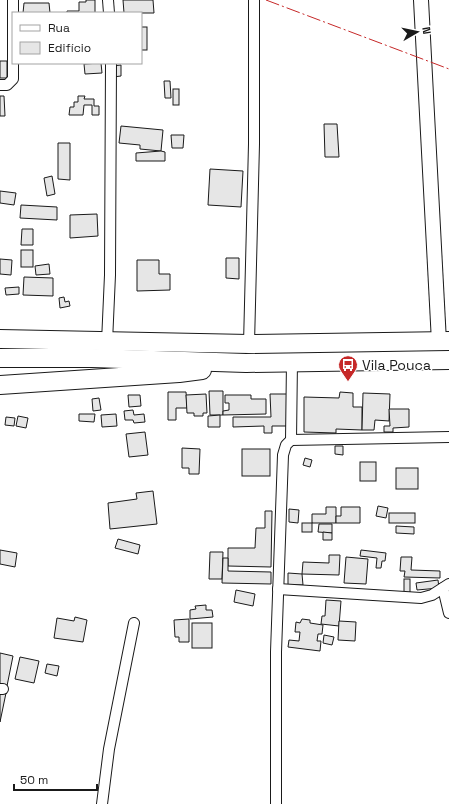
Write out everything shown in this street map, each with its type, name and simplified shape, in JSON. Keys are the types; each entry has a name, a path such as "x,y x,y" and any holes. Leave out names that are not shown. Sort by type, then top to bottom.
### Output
{"highway":[{"path":"3,338 107,342 249,344 444,342"},
{"path":"0,358 92,358 246,363 449,360"},
{"path":"0,385 179,373 246,363"}],"street":[{"path":"13,0 13,12"},
{"path":"108,0 109,12"},
{"path":"249,344 254,144 254,0"},
{"path":"421,0 444,342"},
{"path":"0,85 7,85 13,79 13,64"},
{"path":"107,342 110,275 111,64"},
{"path":"276,804 278,589 283,454 286,445 290,440 292,362"},
{"path":"290,440 449,437"},
{"path":"278,589 421,598 432,595 446,586 449,613"},
{"path":"102,804 109,749 134,623"}],"building":[{"path":"86,0 95,0 95,12 67,12 79,11 79,2 86,2"},
{"path":"123,0 153,0 154,13 124,12"},
{"path":"24,3 49,3 50,12 23,12"},
{"path":"142,27 147,27 147,50 142,50"},
{"path":"0,61 7,61 7,78 0,78"},
{"path":"84,64 101,64 102,73 85,74"},
{"path":"121,65 121,76 113,77 112,66"},
{"path":"164,81 170,81 171,98 165,98"},
{"path":"173,89 179,89 179,105 173,105"},
{"path":"0,96 4,96 5,116 0,116"},
{"path":"78,96 85,96 84,99 94,99 94,106 99,106 99,115 92,115 92,105 84,105 83,115 69,115 70,107 74,107 74,102 78,102"},
{"path":"324,124 337,124 339,157 325,157"},
{"path":"121,126 163,130 161,151 140,149 140,145 119,143"},
{"path":"171,135 184,135 183,148 172,148"},
{"path":"58,143 70,143 70,180 58,179"},
{"path":"165,152 165,161 136,161 136,153"},
{"path":"210,169 243,171 241,207 208,205"},
{"path":"52,176 55,194 47,196 44,178"},
{"path":"0,191 16,193 14,205 0,203"},
{"path":"21,205 57,207 57,220 20,218"},
{"path":"97,214 98,236 70,238 70,215"},
{"path":"22,229 33,229 33,245 21,245"},
{"path":"21,250 33,250 33,267 21,267"},
{"path":"226,258 239,258 239,279 226,278"},
{"path":"0,259 12,260 11,275 0,274"},
{"path":"137,260 159,260 159,274 170,274 170,290 137,291"},
{"path":"49,264 50,274 36,275 35,266"},
{"path":"24,277 53,278 53,296 23,295"},
{"path":"19,287 19,294 6,295 5,288"},
{"path":"64,297 65,302 69,301 70,306 60,308 59,298"},
{"path":"209,391 223,391 223,415 210,415"},
{"path":"168,392 186,392 187,408 176,408 176,420 168,420"},
{"path":"340,392 353,393 353,407 362,407 362,430 336,429 336,433 304,432 304,397 339,398"},
{"path":"363,393 390,394 389,421 375,420 374,430 362,430"},
{"path":"206,394 207,413 203,413 203,416 194,416 194,413 187,413 186,395"},
{"path":"270,394 287,394 288,426 272,426 272,433 264,433 264,426 233,427 233,417 271,417"},
{"path":"128,395 140,395 141,406 129,407"},
{"path":"225,395 251,395 251,399 266,399 266,414 223,415 223,411 229,410 229,403 225,403"},
{"path":"99,398 101,410 93,411 92,399"},
{"path":"389,409 409,409 409,427 393,428 393,432 384,432 384,426 390,426"},
{"path":"133,410 134,415 144,414 145,422 134,423 133,420 125,420 124,411"},
{"path":"79,414 95,414 94,422 79,421"},
{"path":"116,414 117,426 102,427 101,415"},
{"path":"220,415 220,427 208,427 208,416"},
{"path":"18,416 28,418 26,428 16,426"},
{"path":"6,417 15,418 14,426 5,425"},
{"path":"145,432 148,455 129,457 126,434"},
{"path":"335,446 343,446 343,455 335,454"},
{"path":"182,448 200,449 199,474 189,474 189,468 182,468"},
{"path":"242,449 270,449 270,476 242,476"},
{"path":"305,458 312,460 310,467 303,465"},
{"path":"360,462 376,462 376,481 360,481"},
{"path":"396,468 418,468 418,489 396,489"},
{"path":"153,491 157,524 110,529 108,503 137,499 136,493"},
{"path":"378,506 388,508 386,518 376,516"},
{"path":"326,507 336,507 336,523 312,523 312,514 326,514"},
{"path":"341,507 360,507 360,523 336,523 336,516 341,516"},
{"path":"289,509 299,510 298,523 289,522"},
{"path":"265,511 272,511 271,567 228,566 228,548 255,548 256,528 265,528"},
{"path":"389,513 415,513 415,523 389,523"},
{"path":"302,523 312,523 312,532 302,532"},
{"path":"319,524 332,524 332,533 318,532"},
{"path":"396,526 414,527 414,534 396,533"},
{"path":"323,532 332,533 332,540 323,540"},
{"path":"118,539 140,545 138,554 115,548"},
{"path":"0,550 17,553 15,567 0,564"},
{"path":"361,550 386,553 385,561 382,561 381,568 376,568 377,558 360,556"},
{"path":"210,552 223,552 222,579 209,579"},
{"path":"329,555 340,555 339,575 302,574 303,562 329,563"},
{"path":"346,557 368,559 366,584 344,583"},
{"path":"401,557 412,557 411,570 440,571 440,578 404,577 405,571 400,571"},
{"path":"223,558 228,558 228,571 271,572 271,584 222,583"},
{"path":"288,573 302,574 303,585 288,585"},
{"path":"404,579 410,579 410,593 404,593"},
{"path":"438,580 439,588 417,590 416,583"},
{"path":"236,590 255,594 253,606 234,602"},
{"path":"326,600 341,601 339,626 321,624 322,616 325,616"},
{"path":"206,605 206,610 212,610 213,617 190,619 190,610 196,609 195,606"},
{"path":"75,617 87,620 83,642 54,638 57,618 74,621"},
{"path":"189,619 189,642 179,642 179,637 175,637 174,620"},
{"path":"302,619 310,620 310,623 323,625 322,634 318,634 317,641 321,641 320,651 288,647 289,640 299,641 300,632 295,632 296,622 300,623"},
{"path":"339,621 356,622 355,641 338,640"},
{"path":"192,623 212,623 212,648 192,648"},
{"path":"324,635 334,637 332,645 323,643"},
{"path":"0,653 13,656 7,686 0,685"},
{"path":"20,657 39,661 34,683 15,679"},
{"path":"47,664 59,666 57,676 45,673"},
{"path":"0,692 6,693 0,722"}],"power":[{"path":"266,0 449,69"}],"place":[{"name":"Vila Pouca","path":"348,382"}]}
